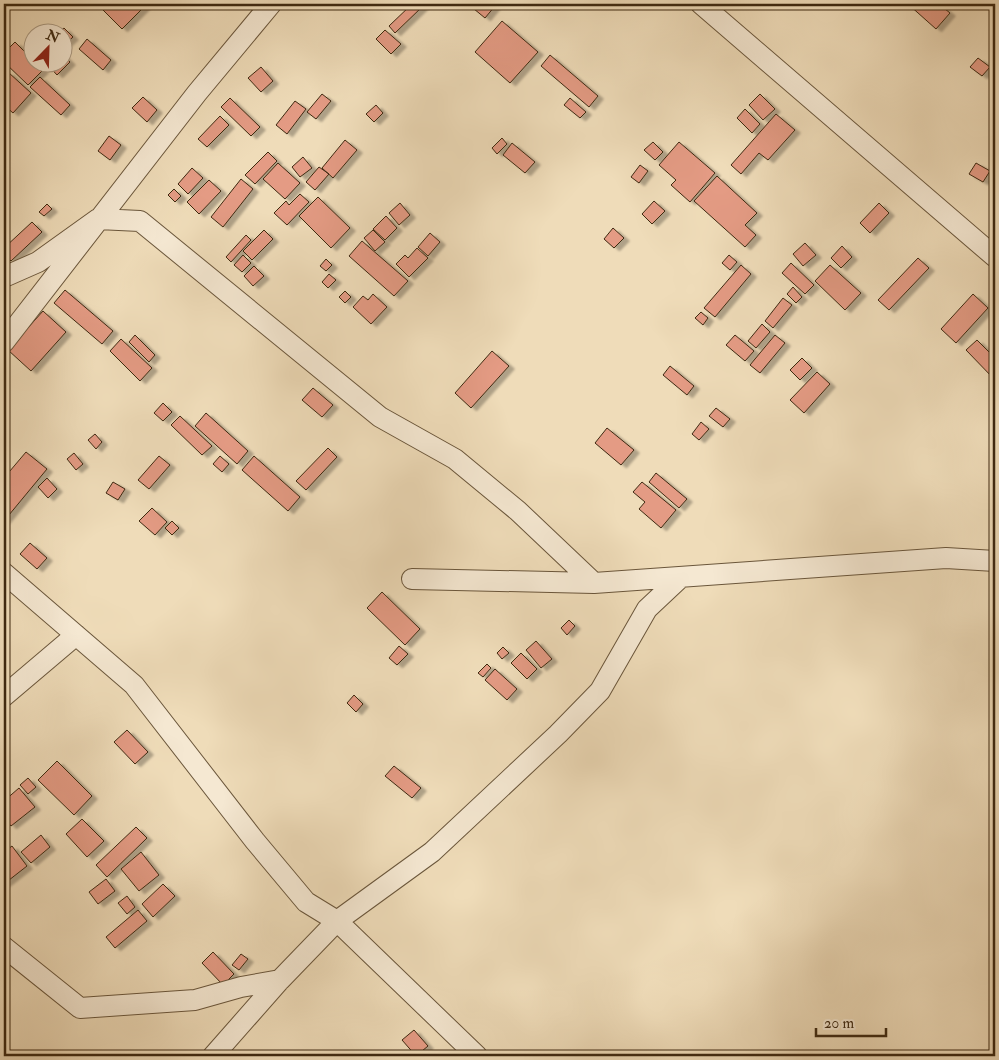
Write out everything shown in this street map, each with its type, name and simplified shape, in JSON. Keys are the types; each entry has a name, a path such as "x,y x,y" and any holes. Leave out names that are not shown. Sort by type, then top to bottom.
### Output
{"street":[{"path":"4,342 197,93 271,4"},
{"path":"701,4 995,257"},
{"path":"4,277 38,262 98,219 140,221 380,417 455,459 518,511 594,583"},
{"path":"412,579 594,583 946,558 995,561"},
{"path":"4,573 134,685 255,841 306,902 337,921 477,1056"},
{"path":"213,1056 280,980 337,921 432,852 558,734 600,691 647,609 680,578"},
{"path":"4,696 76,635"},
{"path":"4,947 80,1008 195,1000 240,987 280,980"}],"building":[{"path":"107,4 147,4 122,29 102,9"},
{"path":"412,4 421,4 423,6 395,33 389,26"},
{"path":"468,4 493,4 495,6 485,18"},
{"path":"908,4 939,4 950,13 936,29"},
{"path":"502,21 538,52 510,83 475,52"},
{"path":"385,30 401,44 391,54 376,39"},
{"path":"87,39 111,60 103,70 79,49"},
{"path":"15,42 22,49 22,72 41,72 28,85 4,62 4,53"},
{"path":"550,55 598,96 589,107 541,66"},
{"path":"978,58 990,67 982,76 970,67"},
{"path":"261,67 273,81 261,92 248,78"},
{"path":"8,72 31,93 13,113 4,105 4,77"},
{"path":"40,77 70,105 61,115 30,87"},
{"path":"322,94 331,101 316,119 307,112"},
{"path":"760,94 775,109 763,120 749,105"},
{"path":"143,97 157,110 147,122 132,108"},
{"path":"230,98 260,127 251,136 221,107"},
{"path":"570,98 586,112 580,118 564,105"},
{"path":"295,101 306,109 287,134 276,125"},
{"path":"376,105 383,113 374,122 366,114"},
{"path":"745,109 760,124 752,133 737,118"},
{"path":"776,114 795,130 768,160 759,153 741,174 731,165"},
{"path":"220,116 229,125 207,147 198,139"},
{"path":"109,136 121,145 110,160 98,151"},
{"path":"502,138 507,144 497,154 492,148"},
{"path":"345,140 357,150 333,178 322,168"},
{"path":"653,142 663,152 655,160 644,150"},
{"path":"679,142 715,173 690,202 671,185 676,180 659,165"},
{"path":"512,143 535,162 525,173 503,155"},
{"path":"268,152 277,161 255,184 245,175"},
{"path":"303,157 312,168 300,177 292,167"},
{"path":"278,163 300,183 285,199 263,179"},
{"path":"976,163 990,171 983,182 969,174"},
{"path":"640,165 648,171 639,183 631,177"},
{"path":"319,167 329,174 315,190 306,182"},
{"path":"192,168 203,178 188,194 178,184"},
{"path":"717,176 757,213 745,225 756,235 745,247 694,201"},
{"path":"241,179 253,189 223,227 211,217"},
{"path":"209,180 221,191 199,214 187,202"},
{"path":"174,189 181,196 175,202 168,195"},
{"path":"300,194 309,202 287,225 274,213 286,201 289,205"},
{"path":"318,197 350,228 331,248 299,216"},
{"path":"654,201 665,211 652,224 642,214"},
{"path":"400,203 410,215 399,225 389,213"},
{"path":"879,203 889,213 870,233 860,223"},
{"path":"47,204 52,209 44,216 39,212"},
{"path":"386,216 397,228 385,240 373,229"},
{"path":"32,222 42,232 11,261 4,254 4,248"},
{"path":"613,228 624,238 614,248 604,239"},
{"path":"264,230 273,239 252,260 243,251"},
{"path":"373,230 385,242 375,251 364,238"},
{"path":"430,233 440,242 428,256 418,247"},
{"path":"246,235 251,240 231,262 226,257"},
{"path":"362,241 408,281 394,296 349,256"},
{"path":"805,243 816,255 803,266 793,254"},
{"path":"842,246 852,257 841,268 831,258"},
{"path":"417,248 428,258 409,277 396,264 405,255 408,258"},
{"path":"243,255 251,263 242,272 234,265"},
{"path":"729,255 737,262 730,270 722,263"},
{"path":"918,258 929,268 889,310 878,300"},
{"path":"326,259 332,265 326,271 320,266"},
{"path":"791,263 814,285 805,294 782,273"},
{"path":"741,265 751,274 715,317 704,308"},
{"path":"830,265 861,293 845,310 815,281"},
{"path":"254,266 264,276 253,286 244,276"},
{"path":"329,274 336,280 328,288 322,282"},
{"path":"793,287 802,297 796,303 787,294"},
{"path":"65,290 113,331 102,344 54,303"},
{"path":"345,291 351,297 345,303 339,297"},
{"path":"373,294 387,307 371,324 353,307 363,296 368,300"},
{"path":"973,294 988,308 956,343 941,329"},
{"path":"783,298 792,305 773,328 765,321"},
{"path":"43,311 66,332 31,371 8,350"},
{"path":"701,312 708,318 703,325 695,318"},
{"path":"762,324 770,332 756,348 748,341"},
{"path":"135,335 155,355 149,362 129,342"},
{"path":"735,335 754,351 745,361 726,345"},
{"path":"775,335 785,343 760,373 750,365"},
{"path":"121,339 152,368 140,381 110,351"},
{"path":"977,340 995,358 995,380 966,350"},
{"path":"492,351 509,366 471,408 455,393"},
{"path":"802,358 812,368 800,380 790,370"},
{"path":"670,366 694,386 687,395 663,375"},
{"path":"817,372 830,384 804,413 790,400"},
{"path":"313,388 333,405 322,417 302,400"},
{"path":"163,403 172,412 163,421 154,413"},
{"path":"716,408 730,419 723,427 709,416"},
{"path":"206,413 248,451 237,464 195,426"},
{"path":"180,416 212,446 202,455 171,425"},
{"path":"701,422 709,429 699,440 692,434"},
{"path":"607,428 634,450 621,465 595,443"},
{"path":"95,434 102,442 96,449 88,440"},
{"path":"328,448 337,457 306,490 296,481"},
{"path":"26,452 47,469 4,521 4,478"},
{"path":"74,453 83,464 76,470 67,459"},
{"path":"159,456 170,465 149,489 138,480"},
{"path":"220,456 229,464 222,472 213,464"},
{"path":"254,456 300,497 288,511 242,470"},
{"path":"656,473 687,499 679,508 649,482"},
{"path":"47,478 57,489 48,498 38,487"},
{"path":"113,482 125,489 118,500 106,493"},
{"path":"642,482 676,510 661,528 639,509 645,502 633,492"},
{"path":"152,508 167,522 155,535 139,521"},
{"path":"172,521 179,528 172,535 165,528"},
{"path":"30,543 47,558 37,569 20,554"},
{"path":"382,592 420,629 405,645 367,608"},
{"path":"569,620 575,626 567,635 561,628"},
{"path":"536,641 552,659 541,668 526,650"},
{"path":"399,646 408,654 397,665 389,658"},
{"path":"503,647 509,653 502,659 497,653"},
{"path":"521,653 537,669 527,679 511,663"},
{"path":"487,664 491,668 483,677 478,673"},
{"path":"495,669 517,689 507,700 485,680"},
{"path":"354,695 363,704 356,712 347,703"},
{"path":"127,730 148,752 135,764 114,742"},
{"path":"57,761 92,796 74,815 38,780"},
{"path":"394,766 421,788 412,798 385,776"},
{"path":"28,778 36,787 28,794 20,785"},
{"path":"19,788 35,807 11,826 4,818 4,801"},
{"path":"82,819 104,841 87,857 66,834"},
{"path":"136,827 147,838 107,877 96,865"},
{"path":"41,835 50,847 31,863 21,852"},
{"path":"12,846 27,866 4,884 4,852"},
{"path":"141,852 159,875 139,891 121,869"},
{"path":"106,879 115,891 98,904 89,892"},
{"path":"163,884 175,896 153,917 142,904"},
{"path":"127,896 135,907 127,914 118,903"},
{"path":"138,910 147,921 115,948 106,937"},
{"path":"213,952 234,974 223,985 202,963"},
{"path":"241,954 248,959 239,970 232,965"},
{"path":"414,1030 428,1046 416,1056 402,1040"}]}
